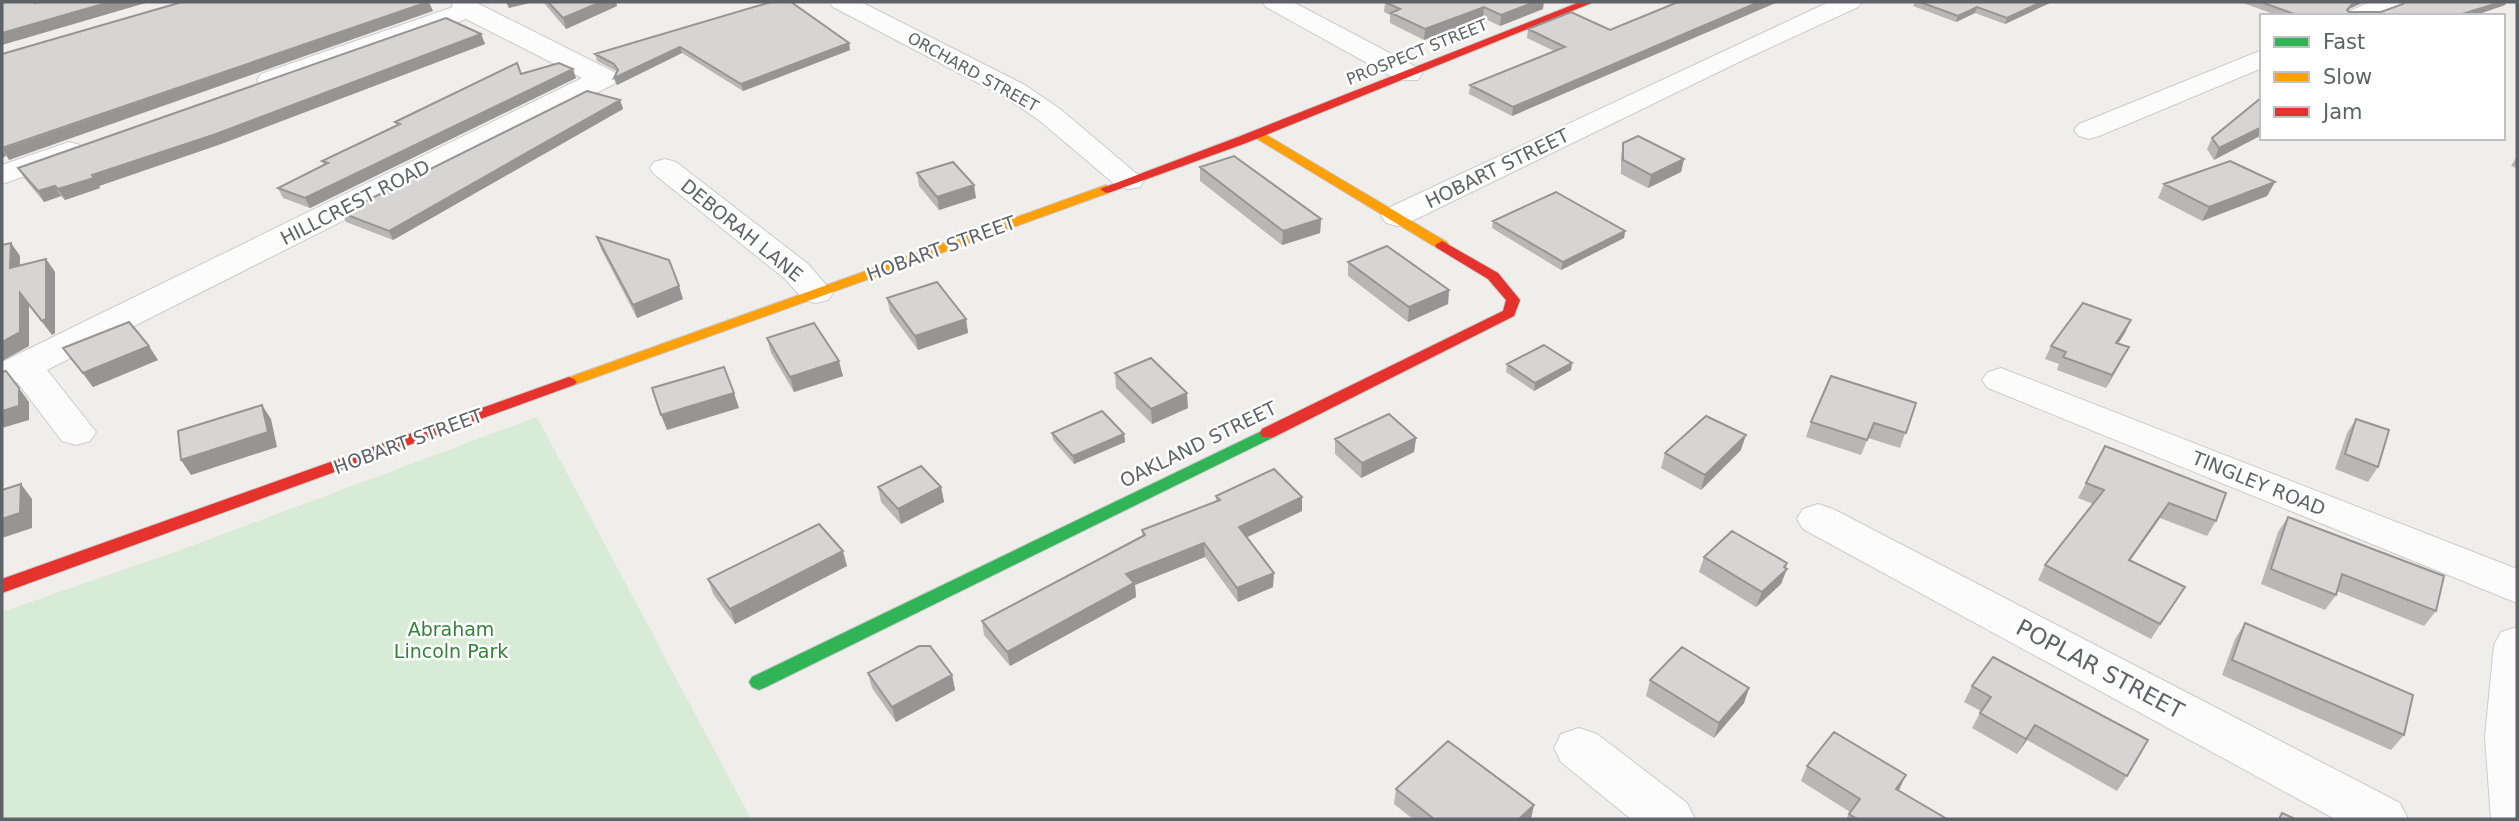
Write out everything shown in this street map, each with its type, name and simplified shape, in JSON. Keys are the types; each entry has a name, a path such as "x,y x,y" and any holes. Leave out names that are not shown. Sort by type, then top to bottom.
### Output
{"street":[{"name":"ORCHARD STREET","path":"842,2 1015,91 1050,115 1129,180"},
{"path":"1275,2 1408,74"},
{"name":"PROSPECT STREET","path":"1258,134 1589,2"},
{"name":"HOBART STREET","path":"1397,216 1731,55 1849,2"},
{"path":"2364,14 2391,2"},
{"path":"247,88 465,6"},
{"name":"HILLCREST ROAD","path":"14,370 604,78 465,6"},
{"path":"2089,130 2260,59"},
{"name":"HOBART STREET","path":"2,586 1258,134"},
{"path":"1258,134 1397,216"},
{"path":"2,175 92,143"},
{"name":"DEBORAH LANE","path":"665,168 796,271 816,293"},
{"name":"OAKLAND STREET","path":"759,682 1509,314 1514,302 1501,282 1397,216"},
{"path":"14,370 76,432"},
{"name":"TINGLEY ROAD","path":"2001,380 2517,587"},
{"name":"POPLAR STREET","path":"1818,519 2382,819"},
{"path":"2517,645 2510,737 2517,819"},
{"path":"1579,748 1669,819"}],"green space":[{"name":"Abraham Lincoln Park","path":"537,417 751,819 2,819 2,612 186,548"}],"building":[{"path":"2,2 35,3 110,2 2,33"},
{"path":"182,2 428,2 2,148 2,54"},
{"path":"548,2 601,2 563,18"},
{"path":"771,2 791,2 849,43 741,84 680,47 614,78 618,70 614,64 595,54"},
{"path":"1385,2 1535,2 1501,15 1484,7 1425,29 1391,13 1400,9"},
{"path":"1678,2 1759,2 1513,107 1470,85 1565,47 1528,29 1571,12 1610,30"},
{"path":"1920,2 2041,2 2007,18 1977,7 1958,16"},
{"path":"2261,2 2354,2 2347,10 2349,12 2381,12 2405,2 2501,2 2462,14 2294,14"},
{"path":"446,18 481,34 216,134 58,189 55,186 38,191 18,168"},
{"path":"517,63 521,74 559,63 573,69 305,198 278,188 328,163 322,161 400,124 395,122"},
{"path":"587,91 620,100 389,231 342,213"},
{"path":"2260,99 2260,128 2219,148 2212,138"},
{"path":"1638,136 1684,159 1651,175 1623,160 1623,143"},
{"path":"1234,156 1321,219 1283,231 1200,167"},
{"path":"2230,161 2275,182 2209,207 2164,184"},
{"path":"953,162 974,185 937,197 917,173"},
{"path":"1556,192 1625,231 1563,262 1493,221"},
{"path":"597,237 669,260 679,286 633,305"},
{"path":"11,243 10,268 46,259 46,319 42,321 20,293 20,332 2,342 2,245"},
{"path":"1387,246 1449,290 1409,307 1348,262"},
{"path":"937,282 966,319 915,336 887,298"},
{"path":"2083,303 2131,320 2116,343 2129,347 2112,375 2063,357 2066,352 2051,346"},
{"path":"129,322 149,346 83,373 63,348"},
{"path":"814,323 839,361 790,377 767,338"},
{"path":"1544,345 1572,363 1535,383 1507,364"},
{"path":"1151,358 1187,393 1151,409 1115,373"},
{"path":"724,367 734,393 661,415 652,388"},
{"path":"6,371 19,388 19,406 2,411 2,372"},
{"path":"1831,376 1916,403 1906,433 1874,423 1867,440 1811,422"},
{"path":"262,405 268,432 181,460 178,431"},
{"path":"1102,411 1124,434 1073,456 1052,433"},
{"path":"1389,414 1416,438 1362,463 1335,439"},
{"path":"1706,416 1746,435 1705,475 1665,453"},
{"path":"2356,419 2389,430 2378,467 2345,454"},
{"path":"2105,446 2226,493 2216,521 2169,503 2129,560 2185,587 2160,624 2045,565 2104,490 2086,483"},
{"path":"921,466 941,487 898,509 878,487"},
{"path":"1274,469 1302,497 1239,527 1274,573 1237,588 1204,543 1126,574 1134,583 1007,652 982,621 1145,535 1142,530 1220,500 1216,496"},
{"path":"21,484 20,513 2,519 2,490"},
{"path":"2288,517 2444,576 2436,611 2342,574 2336,595 2271,569"},
{"path":"819,524 843,551 730,609 708,579"},
{"path":"1732,531 1787,563 1784,567 1787,569 1762,592 1704,557"},
{"path":"2245,623 2413,695 2404,735 2232,660"},
{"path":"919,646 930,646 952,675 892,707 868,673"},
{"path":"1682,647 1749,688 1719,723 1650,680"},
{"path":"1993,657 2148,740 2127,776 2035,725 2026,739 1980,713 1991,697 1972,686"},
{"path":"1834,732 1906,775 1896,789 1947,819 1857,819 1849,814 1860,799 1807,766"},
{"path":"1448,741 1534,805 1519,819 1434,819 1396,789"},
{"path":"2282,813 2295,819 2279,819"}],"traffic: fast":[{"path":"759,682 1268,433"}],"traffic: slow":[{"path":"1258,134 1442,245"},
{"path":"569,382 1106,189"}],"traffic: jam":[{"path":"1106,189 1242,140 1589,2"},
{"path":"1268,433 1509,313 1513,300 1493,276 1442,245"},
{"path":"2,586 569,382"}]}
